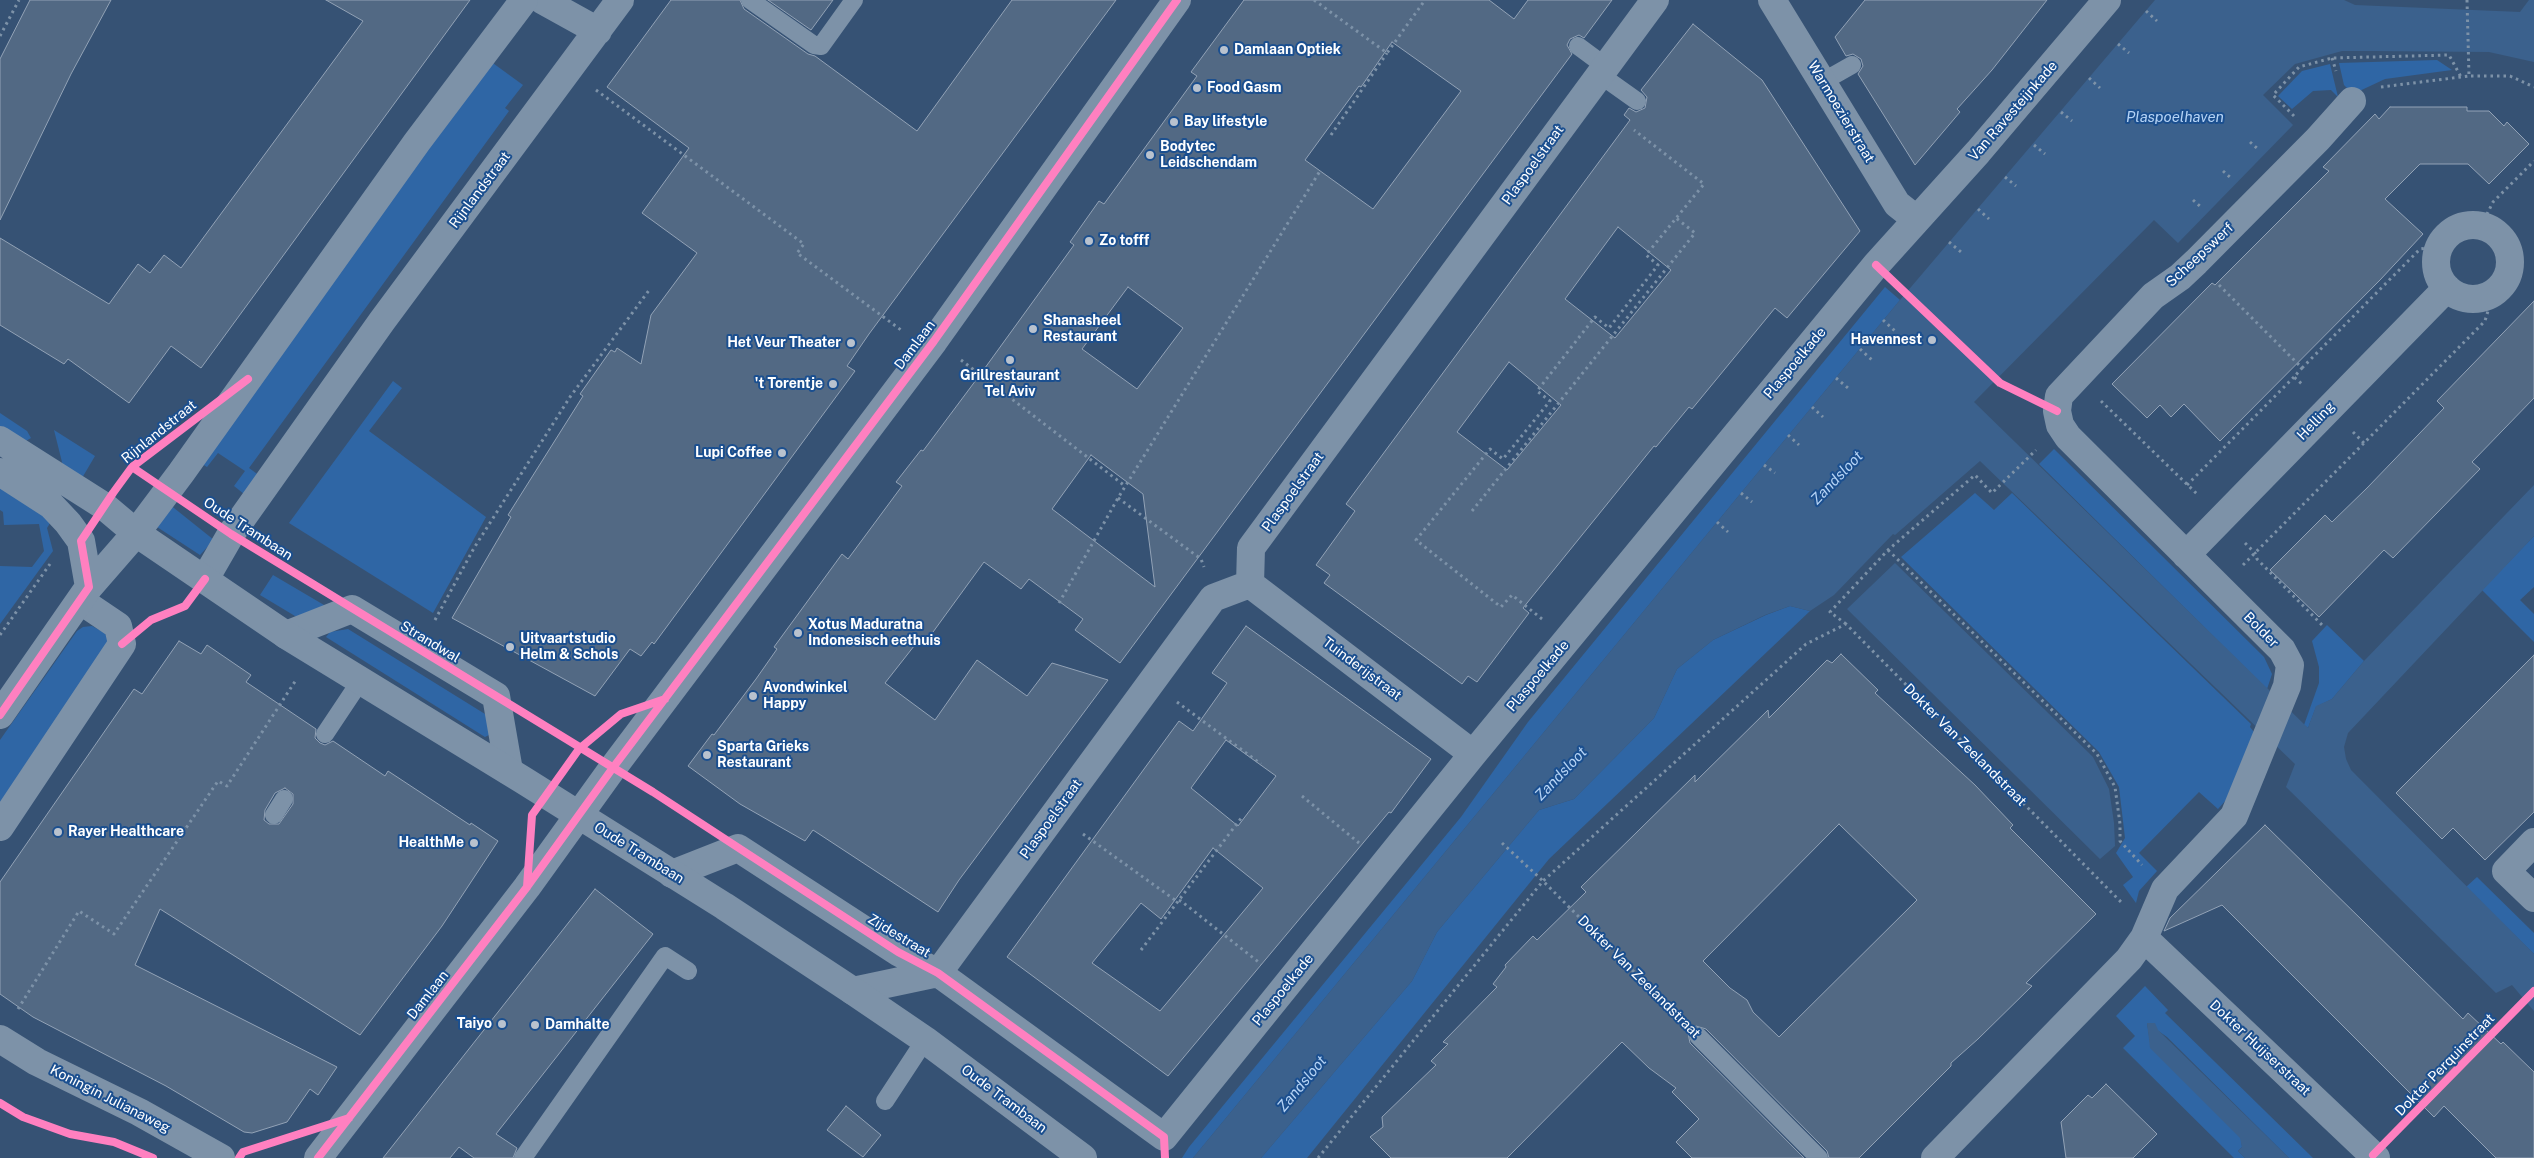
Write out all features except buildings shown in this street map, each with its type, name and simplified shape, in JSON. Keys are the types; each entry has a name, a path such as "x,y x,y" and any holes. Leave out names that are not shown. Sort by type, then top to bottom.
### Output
{"street":[{"path":"0,716 85,594 136,533 417,142 524,0"},
{"path":"542,0 598,31"},
{"name":"Rijnlandstraat","path":"206,580 231,534 371,337 620,0"},
{"name":"Damlaan","path":"318,1158 527,887 578,815 934,341 1177,0"},
{"name":"Plaspoelstraat","path":"1250,584 1252,548 1655,0"},
{"name":"Warmoezierstraat","path":"1772,0 1897,204 1916,219"},
{"name":"Van Ravesteijnkade","path":"1916,219 1978,152 2107,0"},
{"name":"Scheepswerf","path":"2058,412 2059,396 2076,376 2153,296 2180,277 2196,262 2318,139 2352,101"},
{"name":"Plaspoelkade","path":"1164,1137 1473,754 1916,219"},
{"path":"2468,225 2481,226 2493,230 2502,239 2511,262 2509,275 2502,286 2493,294 2482,299 2469,300 2457,296 2447,288 2440,279 2436,268 2440,246 2447,236 2457,229 2468,225"},
{"name":"Helling","path":"2186,555 2447,288"},
{"name":"Bolder","path":"2058,412 2060,425 2068,437 2282,650 2290,665 2287,686 2234,816 2165,889 2144,938"},
{"name":"Oude Trambaan","path":"0,440 104,506 136,533 286,635 509,771 853,991 925,1040 1083,1158"},
{"path":"0,472 51,505 81,541 85,594 118,626 122,644 0,827"},
{"path":"1213,598 1250,584"},
{"name":"Tuinderijstraat","path":"1250,584 1473,754"},
{"name":"Plaspoelstraat","path":"938,973 1213,598"},
{"name":"Strandwal","path":"286,635 352,609 496,696 509,771"},
{"path":"2534,842 2506,871 2534,898"},
{"name":"Zijdestraat","path":"672,874 738,848 898,952 938,973 1164,1137"},
{"path":"1935,1158 2129,959 2144,938"},
{"name":"Dokter Huijserstraat","path":"2144,938 2376,1158"},
{"name":"Zijdestraat","path":"853,991 938,973"},
{"name":"Koningin Julianaweg","path":"0,1039 37,1062 138,1112 221,1158"}],"lane":[{"path":"750,0 814,45 827,50 854,0"},
{"path":"1578,46 1637,101"},
{"path":"1822,82 1852,65"},
{"path":"325,734 361,680"},
{"path":"274,815 284,799"},
{"path":"523,1158 665,956 688,970"},
{"name":"Dokter Van Zeelandstraat","path":"1698,1036 1819,1158"},
{"path":"885,1101 925,1040"}],"path":[{"path":"0,36 19,0"},
{"path":"1314,0 1387,53"},
{"path":"1331,135 1425,0"},
{"path":"2467,0 2470,76"},
{"path":"2146,11 2157,21"},
{"path":"2118,44 2129,53"},
{"path":"570,70 804,244 797,253 904,333 934,341 1126,486"},
{"path":"2352,101 2369,89 2470,76 2510,76 2534,87"},
{"path":"2089,78 2100,88"},
{"path":"2061,112 2072,121"},
{"path":"1568,640 1512,595 1501,607 1416,540 1490,449 1503,459 1509,452 1550,401 1537,391 1595,317 1609,328 1658,265 1646,255 1704,184 1633,129"},
{"path":"2250,142 2264,155"},
{"path":"2034,145 2044,154"},
{"path":"2481,226 2493,202 2534,161"},
{"path":"1060,602 1118,498 1320,171"},
{"path":"2006,177 2016,186"},
{"path":"1978,209 1989,219"},
{"path":"1472,511 1695,233 1676,218"},
{"path":"1949,242 1961,252"},
{"path":"2187,485 2420,249 2440,246"},
{"path":"2196,262 2302,368"},
{"path":"419,650 474,548 570,397 650,289"},
{"path":"2219,588 2485,320 2493,294"},
{"path":"1883,320 1895,331"},
{"path":"1860,349 1872,360"},
{"path":"2294,376 2364,443"},
{"path":"1836,378 1848,388"},
{"path":"1812,407 1824,417"},
{"path":"1788,436 1799,445"},
{"path":"2037,449 1992,493 1975,475 1888,550 2097,754 2115,787 2120,824 2120,841 2165,889"},
{"path":"1764,464 1775,474"},
{"path":"1741,493 1752,502"},
{"path":"1118,498 1201,559 1213,598"},
{"path":"1717,522 1728,532"},
{"path":"0,635 58,554 81,541"},
{"path":"1318,1158 1543,881 1806,644 1846,624"},
{"path":"14,1016 79,912 114,934 218,781 227,786 314,652"},
{"path":"1151,683 1261,764"},
{"path":"1302,796 1385,864"},
{"path":"1054,814 1178,900 1288,984"},
{"path":"1141,950 1242,817"}],"shaded area":[{"path":"2437,60 2452,70 2385,79 2353,94 2344,85 2339,63"},
{"path":"490,61 523,85 505,108 509,111 249,468 260,476 244,494 234,486 245,471 218,453 207,467 199,462"},
{"path":"2330,64 2338,97 2331,90 2313,91 2292,109 2278,96 2302,71"},
{"path":"1885,287 1900,300 1193,1158 1182,1158 1189,1147 1461,817 1528,722"},
{"path":"393,381 402,388 369,431 486,517 433,613 289,523"},
{"path":"0,413 27,431 31,438 24,442 0,427"},
{"path":"54,430 95,456 82,478 63,466"},
{"path":"2054,449 2264,657 2272,674 2267,689 2039,464"},
{"path":"0,487 52,520 47,528 53,551 0,624 0,566 32,567 44,551 39,524 4,525 3,512 0,510"},
{"path":"1975,493 1994,510 2012,493 2251,724 2250,727 2254,732 2226,800 2218,809 2199,792 2139,853 2157,871 2139,891 2136,903 2123,885 2133,877 2116,853 2125,838 2119,787 2099,752 1901,557"},
{"path":"169,504 214,540 200,555 154,525"},
{"path":"2534,536 2534,587 2520,600 2534,614 2534,642 2482,590"},
{"path":"273,575 324,605 324,609 303,616 295,616 260,595"},
{"path":"1790,606 1810,611 1549,859 1307,1158 1261,1158 1412,981 1437,932 1539,810 1574,799 1654,718 1677,669 1713,640"},
{"path":"2327,625 2364,661 2332,699 2316,707 2308,728 2304,725 2319,683 2319,667 2312,641"},
{"path":"92,626 105,633 110,645 0,807 0,740 77,631 83,627"},
{"path":"348,629 485,714 489,718 491,734 485,737 326,637 330,632"},
{"path":"2477,877 2534,933 2534,954 2466,887"},
{"path":"2145,986 2168,1010 2165,1013 2313,1158 2289,1158 2167,1037 2147,1023 2151,1048 2241,1138 2242,1147 2238,1151 2245,1158 2234,1158 2123,1048 2135,1036 2116,1016"}],"water":[{"name":"Plaspoelhaven","path":"2155,0 2344,0 2355,5 2520,12 2529,0 2534,0 2534,62 2489,52 2342,51 2295,64 2263,95 2293,125 2178,243 2154,220 1974,402 2308,728 2316,706 2332,699 2364,661 2534,485 2534,536 2348,733 2344,747 2346,759 2351,770 2534,954 2534,1011 2512,985 2496,993 2286,787 2295,764 1980,461 1895,535 1893,534 1834,595 1810,611 1790,606 1765,615 1713,640 1677,669 1654,718 1574,799 1539,810 1437,932 1412,981 1261,1158 1193,1158 1900,300"},
{"path":"1895,563 2093,757 2109,789 2114,823 2115,846 2100,859 1847,609"},
{"path":"2147,1023 2155,1023 2158,1030 2289,1158 2245,1158 2238,1151 2242,1147 2240,1138 2150,1048"}],"cycle path":[{"path":"318,1158 527,887 612,769 934,341 1177,0"},
{"path":"1876,265 2000,383 2057,411"},
{"path":"0,715 89,587 81,541 132,467 248,379"},
{"path":"132,467 231,534 653,792 898,952 938,973 1164,1137 1165,1158"},
{"path":"122,644 151,620 185,606 205,579"},
{"path":"527,887 532,815 579,749 621,714 665,699"},
{"name":"Dokter Perquinstraat","path":"2373,1155 2534,991"},
{"path":"0,1103 23,1117 70,1134 114,1142 153,1158"},
{"path":"239,1158 243,1152 349,1118"}],"place":[{"name":"Damlaan Optiek","path":"1224,50"},
{"name":"Food Gasm","path":"1197,88"},
{"name":"Bay lifestyle","path":"1174,122"},
{"name":"Bodytec Leidschendam","path":"1150,155"},
{"name":"Zo tofff","path":"1089,241"},
{"name":"Shanasheel Restaurant","path":"1033,329"},
{"name":"Havennest","path":"1932,340"},
{"name":"Het Veur Theater","path":"851,343"},
{"name":"Grillrestaurant Tel Aviv","path":"1010,360"},
{"name":"'t Torentje","path":"833,384"},
{"name":"Lupi Coffee","path":"782,453"},
{"name":"Xotus Maduratna Indonesisch eethuis","path":"798,633"},
{"name":"Uitvaartstudio Helm & Schols","path":"510,647"},
{"name":"Avondwinkel Happy","path":"753,696"},
{"name":"Sparta Grieks Restaurant","path":"707,755"},
{"name":"Rayer Healthcare","path":"58,832"},
{"name":"HealthMe","path":"474,843"},
{"name":"Taiyo","path":"502,1024"},
{"name":"Damhalte","path":"535,1025"}],"water label":[{"name":"Zandsloot","path":"1837,478"},
{"name":"Zandsloot","path":"1561,774"},
{"name":"Zandsloot","path":"1302,1084"}]}
